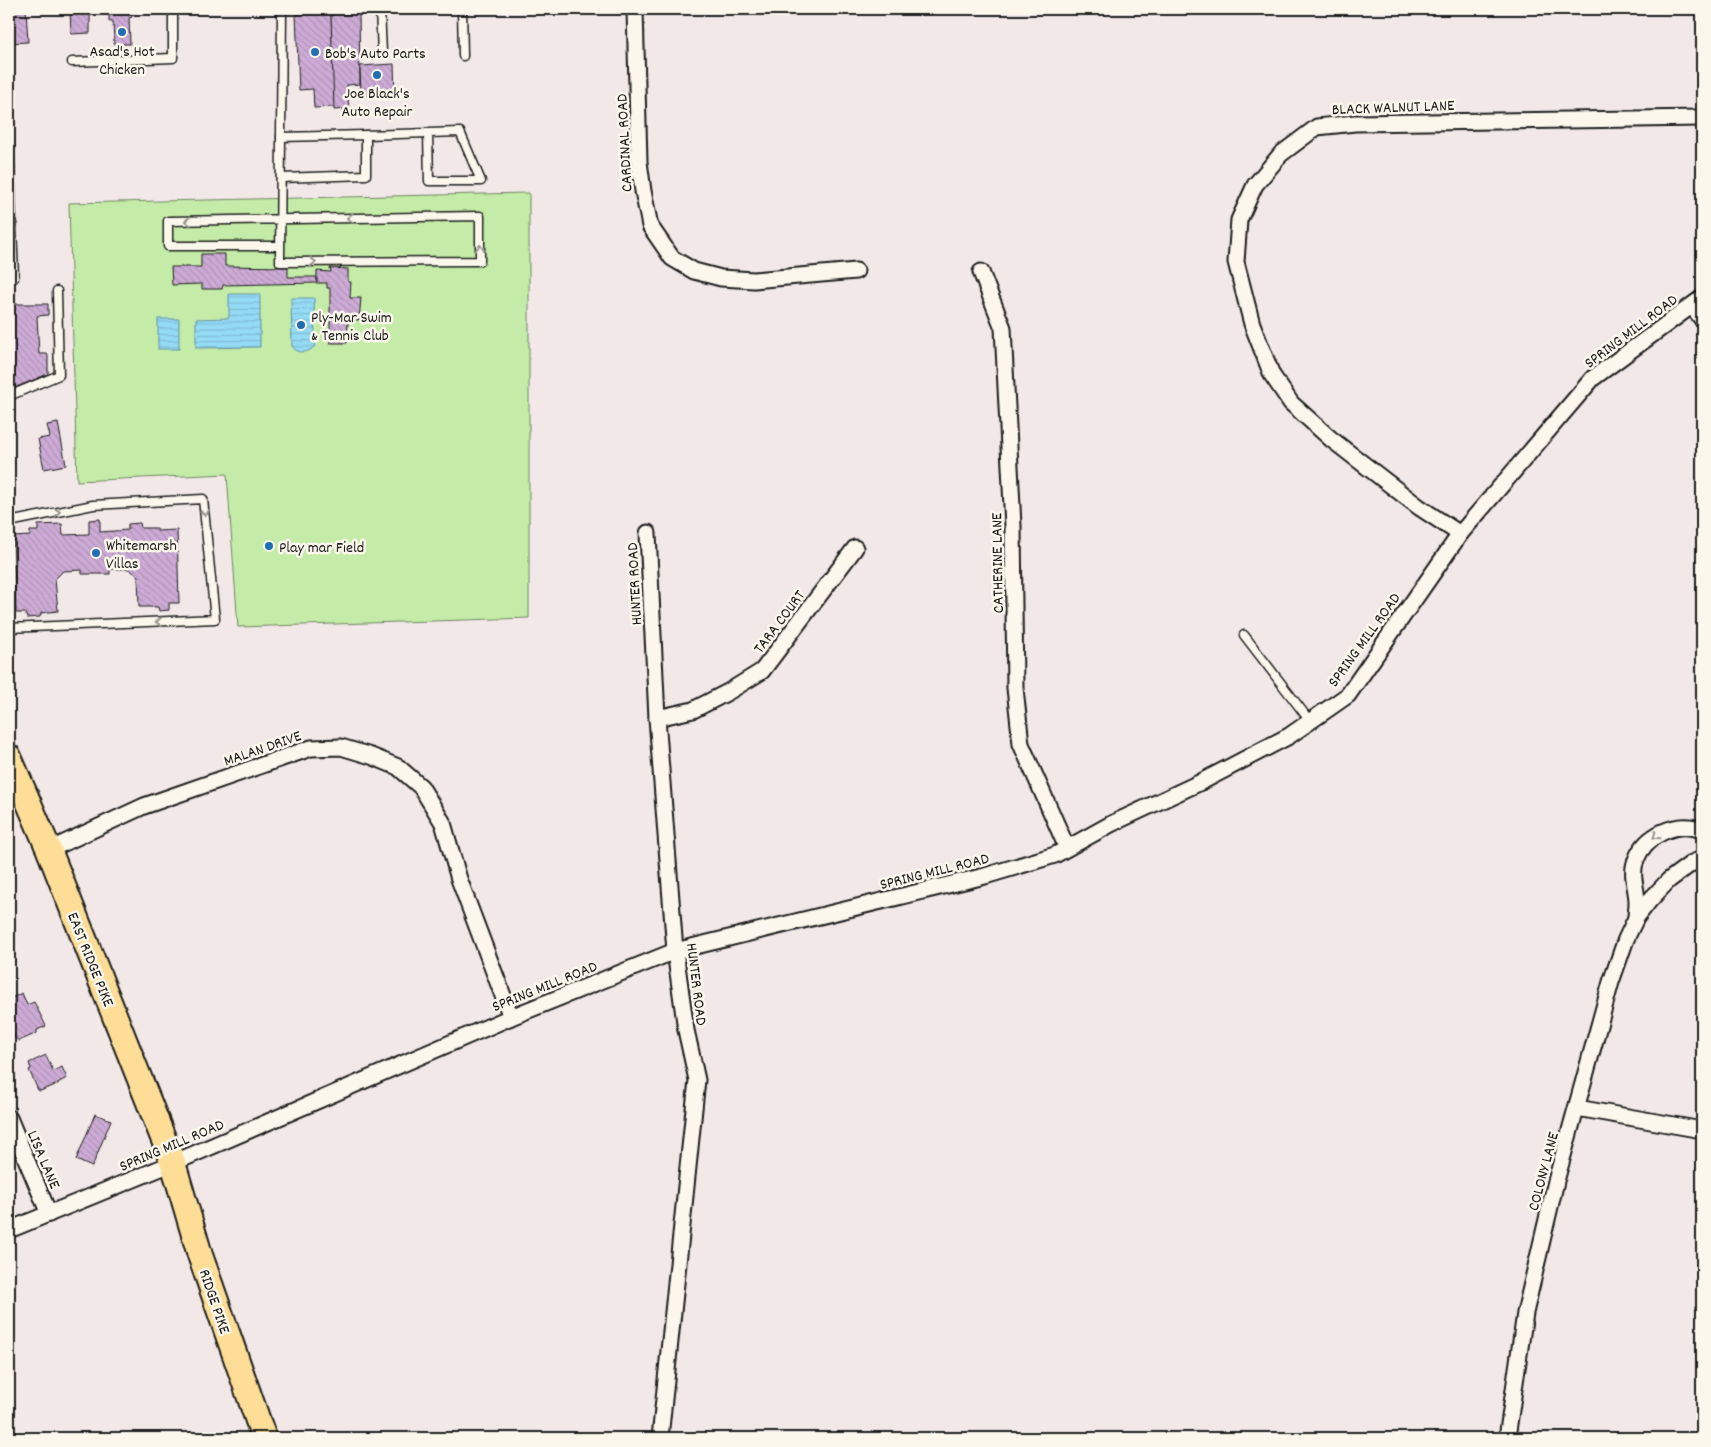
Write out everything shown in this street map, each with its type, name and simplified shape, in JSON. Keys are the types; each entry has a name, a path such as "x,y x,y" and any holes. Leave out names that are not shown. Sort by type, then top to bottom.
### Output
{"main road":[{"name":"EAST RIDGE PIKE","path":"9,757 49,850 173,1163"},
{"name":"RIDGE PIKE","path":"173,1163 200,1255 264,1438"}],"street":[{"name":"CARDINAL ROAD","path":"636,9 639,162 643,191 650,226 672,258 694,271 721,278 754,280 856,271"},
{"name":"BLACK WALNUT LANE","path":"1460,534 1419,507 1331,439 1290,403 1272,375 1252,324 1236,262 1239,220 1255,185 1282,154 1317,128 1355,122 1702,118"},
{"name":"CATHERINE LANE","path":"981,272 1003,328 1013,526 1015,688 1021,744 1067,848"},
{"name":"SPRING MILL ROAD","path":"9,1230 173,1163 510,1017 676,952 985,876 1056,855 1111,824 1201,782 1289,736 1348,695 1460,534 1593,378 1697,302"},
{"path":"1697,302 1702,319"},
{"name":"HUNTER ROAD","path":"648,533 657,718 676,952 686,1030 697,1080 660,1438"},
{"name":"TARA COURT","path":"657,718 693,710 728,692 762,671 855,548"},
{"name":"MALAN DRIVE","path":"49,850 144,806 311,748 341,747 371,756 398,767 421,787 443,823 459,879 510,1017"},
{"name":"COLONY LANE","path":"1636,918 1635,861 1644,846 1654,836 1666,830 1696,827 1702,830"},
{"name":"COLONY LANE","path":"1507,1438 1525,1313 1556,1181 1611,982 1626,939 1636,918 1669,880 1702,858"},
{"path":"1577,1108 1702,1130"},
{"name":"LISA LANE","path":"9,1118 49,1214"}],"lane":[{"path":"72,62 173,58 173,9"},
{"path":"280,246 168,246 168,221 281,219 480,216 480,261 280,262 281,219 282,9"},
{"path":"380,9 382,54"},
{"path":"462,9 463,56"},
{"path":"281,136 460,132 481,181 430,181 428,133"},
{"path":"281,178 366,175 366,135"},
{"path":"9,143 14,278 9,278"},
{"path":"9,396 59,375 58,291"},
{"path":"9,498 9,502"},
{"path":"9,522 93,504 203,498 215,620 9,628"},
{"path":"1244,635 1310,721"}],"green space":[{"name":"Ply-Mar Swim & Tennis Club","path":"529,193 529,618 238,627 227,474 77,481 69,203"}],"water":[{"path":"229,294 260,294 260,347 196,348 196,319 229,318"},
{"path":"291,298 314,298 315,346 306,351 297,351 292,346"},
{"path":"158,319 179,319 179,349 158,349"}],"building":[{"path":"26,9 28,42 9,43 9,10"},
{"path":"70,9 90,9 90,33 71,34"},
{"name":"Asad's Hot Chicken","path":"109,9 132,9 132,17 129,18 130,44 114,44 113,21 109,21"},
{"name":"Bob's Auto Parts","path":"331,13 335,107 314,108 313,89 299,90 296,14"},
{"path":"359,13 360,84 347,85 349,109 334,110 331,15"},
{"name":"Joe Black's Auto Repair","path":"394,64 395,95 361,96 360,66"},
{"path":"201,254 225,254 225,266 288,267 288,277 317,277 317,283 223,285 222,289 202,289 202,284 172,285 171,267 201,267"},
{"path":"330,268 348,269 348,282 351,282 350,298 361,298 359,320 348,319 347,343 330,343 330,288 327,288 327,283 317,283 317,271 331,272"},
{"path":"10,304 48,304 48,315 37,316 39,354 48,354 48,374 9,390"},
{"path":"58,423 66,465 44,469 38,439 50,437 47,425"},
{"name":"Whitemarsh Villas","path":"100,519 100,532 128,530 128,524 140,523 141,528 157,528 157,531 177,530 179,603 169,603 169,610 159,611 158,607 139,607 138,576 129,569 110,569 110,574 82,574 82,570 63,571 55,579 58,611 41,613 40,617 27,618 25,613 16,613 13,537 30,536 30,531 38,531 38,525 62,524 63,535 89,534 89,520"},
{"path":"22,993 27,1005 34,1002 46,1026 37,1030 37,1033 19,1041 15,1038 9,1022 9,999"},
{"path":"46,1055 53,1071 62,1067 67,1078 58,1084 40,1091 29,1070 31,1069 29,1063"},
{"path":"95,1114 111,1120 92,1167 76,1160"}],"place":[{"name":"Asad's Hot Chicken","path":"122,32"},
{"name":"Bob's Auto Parts","path":"315,52"},
{"name":"Joe Black's Auto Repair","path":"377,75"},
{"name":"Ply-Mar Swim & Tennis Club","path":"301,325"},
{"name":"Play mar Field","path":"269,546"},
{"name":"Whitemarsh Villas","path":"96,553"}]}
